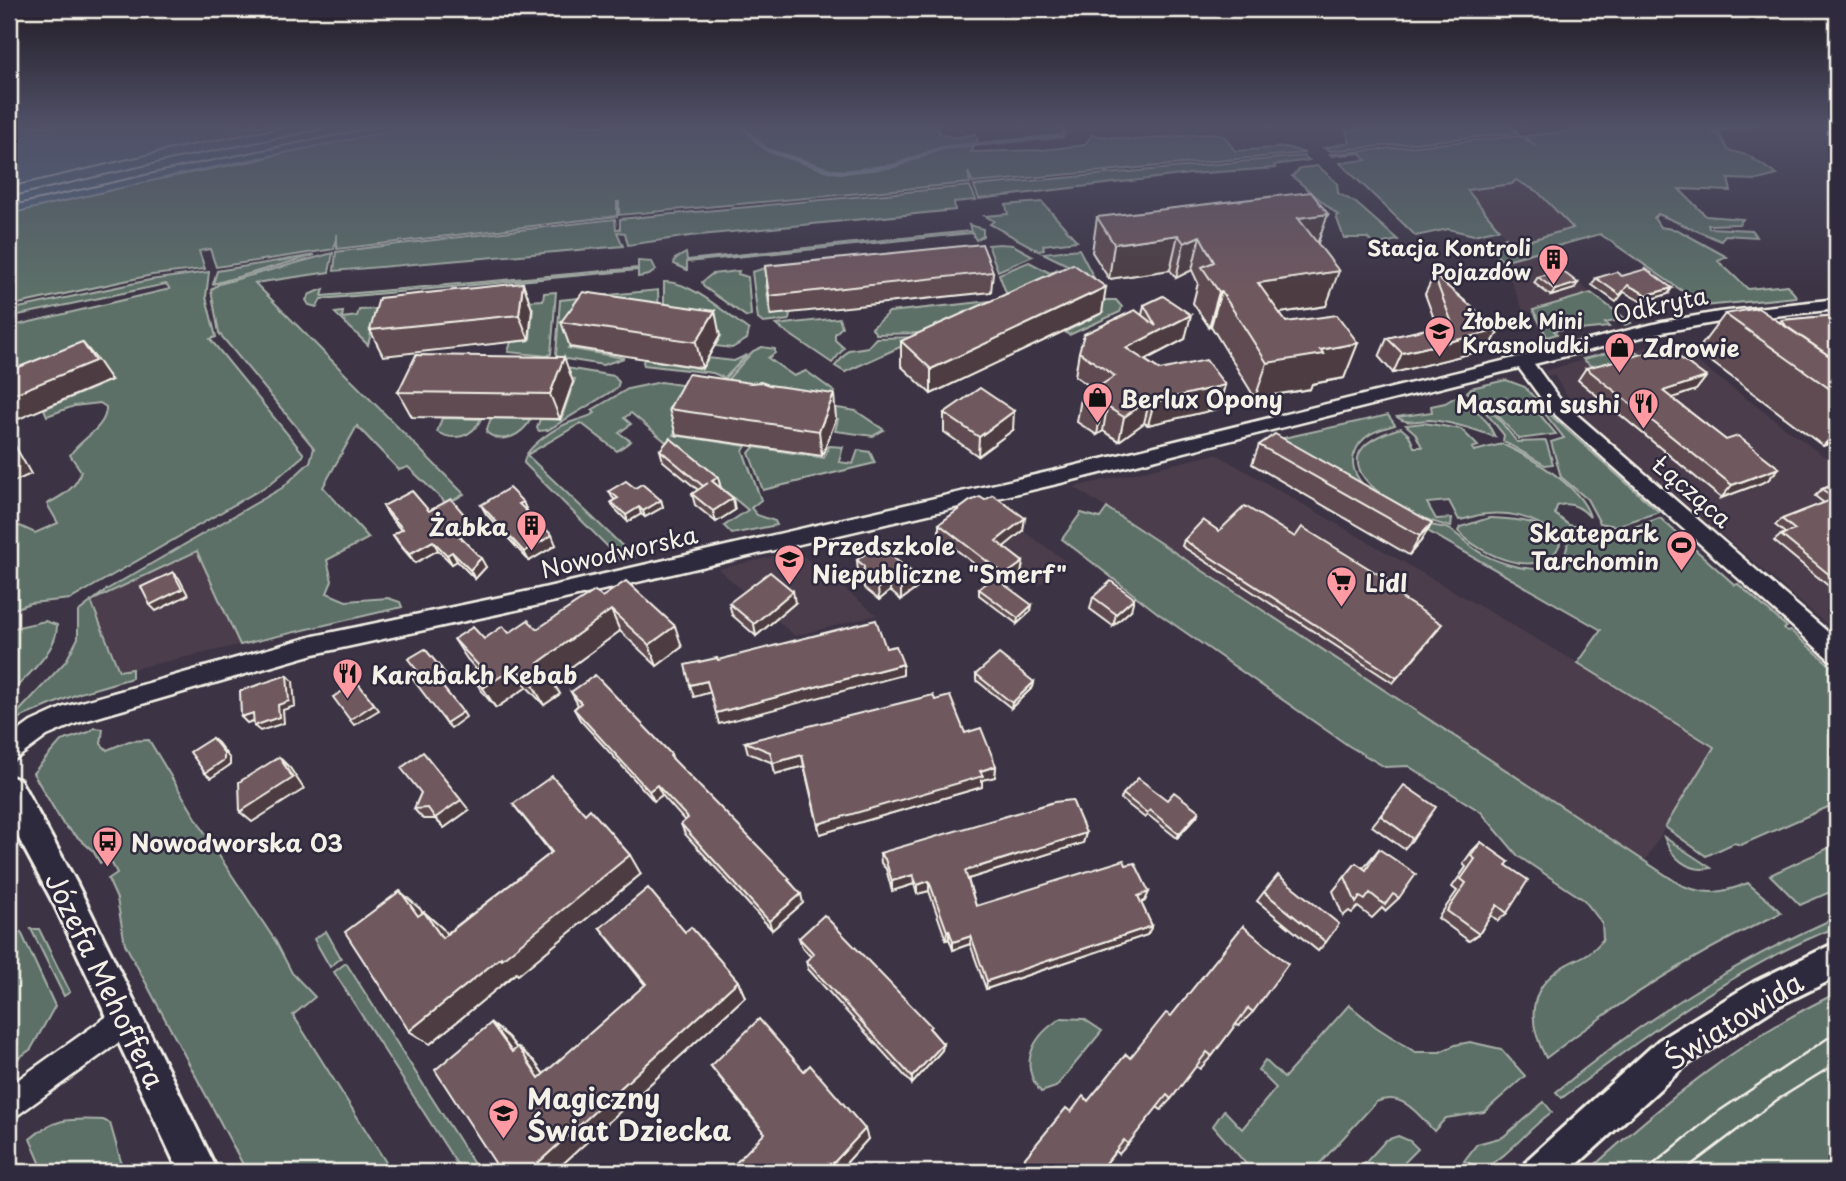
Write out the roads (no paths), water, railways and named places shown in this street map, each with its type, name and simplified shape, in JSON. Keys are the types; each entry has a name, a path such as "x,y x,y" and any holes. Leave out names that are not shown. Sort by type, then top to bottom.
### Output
{"street":[{"name":"Odkryta","path":"1252,429 1702,319 1837,304"},
{"name":"Łącząca","path":"1523,361 1555,405 1837,653"},
{"name":"Nowodworska","path":"9,751 39,729 72,714 314,645 539,597 909,512 1252,429"},
{"name":"Józefa Mehoffera","path":"9,790 66,895 199,1172"},
{"name":"Światowida","path":"1541,1172 1672,1053 1766,994 1837,959"},
{"path":"9,1104 126,1020"}],"water":[{"path":"9,181 150,181 9,214"}],"tram line":[{"path":"1644,1172 1713,1115 1837,1032"},
{"path":"1682,1172 1777,1100 1837,1063"}],"place":[{"name":"Stacja Kontroli Pojazdów","path":"1554,286"},
{"name":"Żłobek Mini Krasnoludki","path":"1439,359"},
{"name":"Zdrowie","path":"1620,374"},
{"name":"Berlux Opony","path":"1097,425"},
{"name":"Masami sushi","path":"1643,430"},
{"name":"Żabka","path":"531,553"},
{"name":"Skatepark Tarchomin","path":"1682,573"},
{"name":"Przedszkole Niepubliczne \"Smerf\"","path":"789,586"},
{"name":"Lidl","path":"1342,609"},
{"name":"Karabakh Kebab","path":"348,701"},
{"name":"Nowodworska 03","path":"108,869"},
{"name":"Magiczny Świat Dziecka","path":"504,1140"}]}
